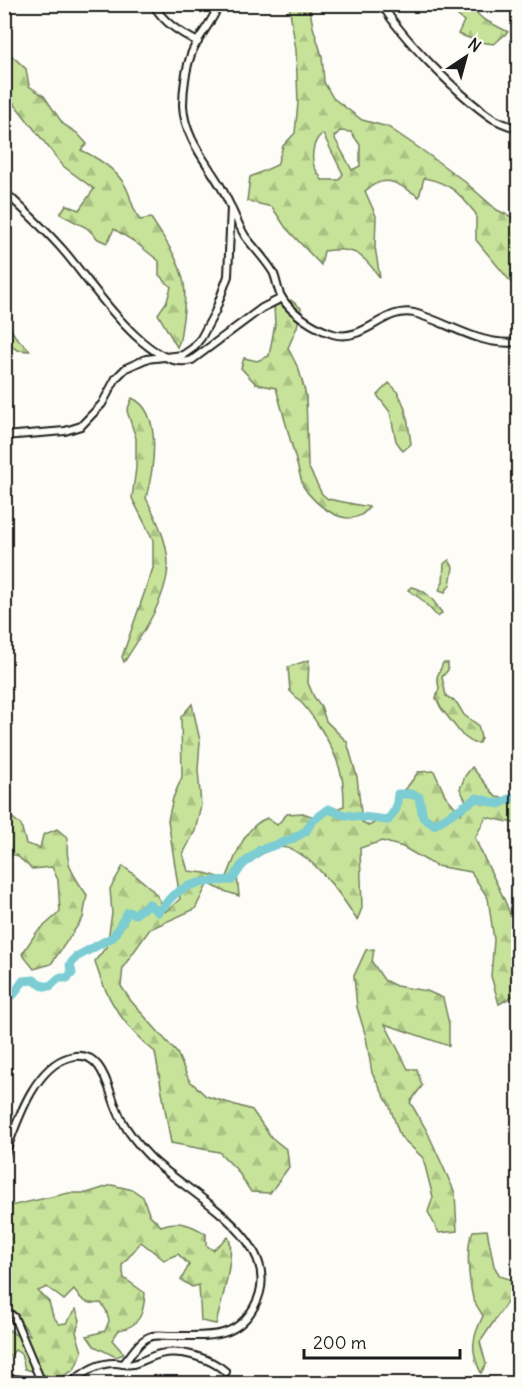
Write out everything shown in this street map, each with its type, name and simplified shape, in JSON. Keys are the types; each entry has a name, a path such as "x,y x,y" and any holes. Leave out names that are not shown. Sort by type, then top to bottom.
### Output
{"street":[{"path":"153,4 170,26 198,42"},
{"path":"219,4 188,64 184,112 194,145 231,206 245,236 275,275 282,298 301,316 322,330 336,334 360,333 391,316 413,313 457,331 485,339 498,342 519,342"},
{"path":"382,4 400,30 451,84 492,118 519,129"},
{"path":"4,191 61,247 110,310 146,346 182,362 192,360 262,308 282,298"},
{"path":"4,436 65,431 81,426 102,404 116,378 126,368 146,359 183,355 193,348 215,312 228,276 231,206"},
{"path":"4,1157 21,1113 41,1077 71,1057 85,1057 96,1063 106,1078 118,1113 133,1138 153,1160 246,1236 259,1262 262,1286 254,1307 241,1323 226,1334 207,1337 151,1336 140,1343 134,1354 123,1364"},
{"path":"4,1309 14,1317 34,1367 44,1383"},
{"path":"69,1383 100,1364 130,1365 161,1354 178,1353 201,1358 219,1366 226,1372"},
{"path":"4,1378 44,1383"}],"green space":[{"path":"289,5 309,5 322,56 324,82 333,98 362,120 388,127 464,181 497,210 518,220 518,286 515,287 476,240 476,214 454,190 433,180 424,178 419,197 399,184 386,181 379,182 365,191 376,216 375,247 380,278 363,258 350,251 324,251 321,265 286,228 272,207 247,201 250,177 277,165 283,146 295,133 298,103 296,50","holes":["340,131 351,132 360,145 360,166 352,170 334,137","323,134 343,174 339,180 322,180 314,166 314,148 317,139"]},
{"path":"445,5 468,5 483,19 508,32 494,44 480,42 458,34 464,21"},
{"path":"5,45 10,54 26,69 29,86 44,96 63,124 77,133 87,144 81,150 103,162 116,173 126,186 133,208 140,220 151,218 171,250 179,266 185,291 180,340 177,347 158,314 167,301 171,287 159,275 159,261 114,229 107,243 98,239 87,228 60,214 66,205 79,210 94,189 63,166 5,92"},
{"path":"291,300 301,308 297,327 288,348 299,370 306,395 308,466 322,494 328,499 369,507 361,515 353,518 333,514 308,493 303,486 276,388 256,384 241,368 244,358 257,361 269,356 275,324 274,306"},
{"path":"5,318 15,336 30,351 17,350 5,341"},
{"path":"389,383 395,388 403,402 407,418 411,444 403,451 396,441 390,412 377,395"},
{"path":"132,398 142,405 149,416 152,429 153,459 146,498 164,539 168,565 167,578 158,603 146,628 124,662 122,657 153,568 153,540 132,498 136,468 136,438 127,411"},
{"path":"449,560 453,567 450,585 445,592 439,590 443,582 444,564"},
{"path":"411,587 425,593 442,613 438,617 421,599 408,590"},
{"path":"309,660 308,683 314,697 321,706 326,721 347,742 357,777 362,822 369,826 391,813 396,802 418,772 434,771 445,795 461,814 467,803 460,789 465,776 472,767 496,797 510,799 518,789 518,824 486,817 475,838 512,920 518,950 518,968 513,996 499,1004 491,976 494,940 488,898 471,872 436,866 403,847 382,841 360,848 362,908 357,920 333,886 311,862 287,848 276,848 260,855 237,875 239,896 208,883 195,909 150,929 123,967 121,986 131,1001 177,1053 189,1080 206,1096 252,1110 271,1137 287,1150 289,1167 270,1193 251,1192 237,1170 219,1152 171,1143 155,1052 134,1033 110,1000 95,961 107,946 112,913 110,889 123,866 154,892 165,912 180,899 168,820 173,798 182,777 181,717 192,704 200,741 198,770 201,805 195,831 183,854 188,871 226,879 246,835 259,822 267,818 277,825 287,814 303,813 319,819 328,812 344,806 343,781 329,743 315,719 290,691 288,667"},
{"path":"443,663 448,663 448,670 442,677 446,696 457,703 464,715 478,725 481,738 479,743 473,743 462,735 436,698 439,688 437,677"},
{"path":"4,811 21,825 26,844 40,848 43,835 57,829 68,838 67,854 71,868 87,895 83,918 51,964 34,969 22,954 36,933 60,912 58,880 52,867 32,869 16,855 5,854"},
{"path":"374,949 372,962 384,980 396,986 427,991 443,998 449,1024 449,1046 385,1024 408,1069 417,1069 422,1086 410,1102 427,1131 455,1193 457,1231 439,1233 428,1212 433,1197 423,1158 400,1136 390,1107 372,1073 366,1037 357,1007 354,976 366,950"},
{"path":"112,1185 133,1190 143,1197 149,1214 161,1226 173,1223 185,1224 206,1234 206,1245 213,1250 228,1237 229,1266 216,1324 201,1321 199,1285 192,1287 181,1280 189,1265 178,1254 164,1260 141,1242 122,1265 124,1278 145,1293 140,1318 132,1326 119,1330 112,1340 124,1354 116,1357 94,1346 87,1336 105,1331 109,1321 101,1303 85,1301 74,1290 64,1300 47,1287 38,1291 49,1302 53,1316 59,1324 66,1323 76,1309 80,1320 76,1332 82,1352 74,1370 58,1379 25,1369 21,1354 15,1350 6,1361 5,1327 16,1335 30,1335 18,1317 5,1304 4,1201 10,1206 69,1193 87,1193"},
{"path":"487,1230 494,1266 500,1276 512,1280 518,1277 518,1294 507,1302 480,1342 486,1364 481,1373 475,1357 474,1344 476,1331 483,1316 473,1298 468,1254 473,1231"}],"waterway":[{"path":"4,1000 14,994 23,981 34,980 43,986 50,986 59,978 67,978 72,973 70,965 76,957 113,937 128,912 135,914 149,904 158,912 173,896 188,886 202,882 232,880 242,865 260,850 290,840 306,831 312,821 328,809 344,815 388,820 396,809 398,794 411,794 419,797 423,817 434,825 477,798 499,804 518,795"}]}
